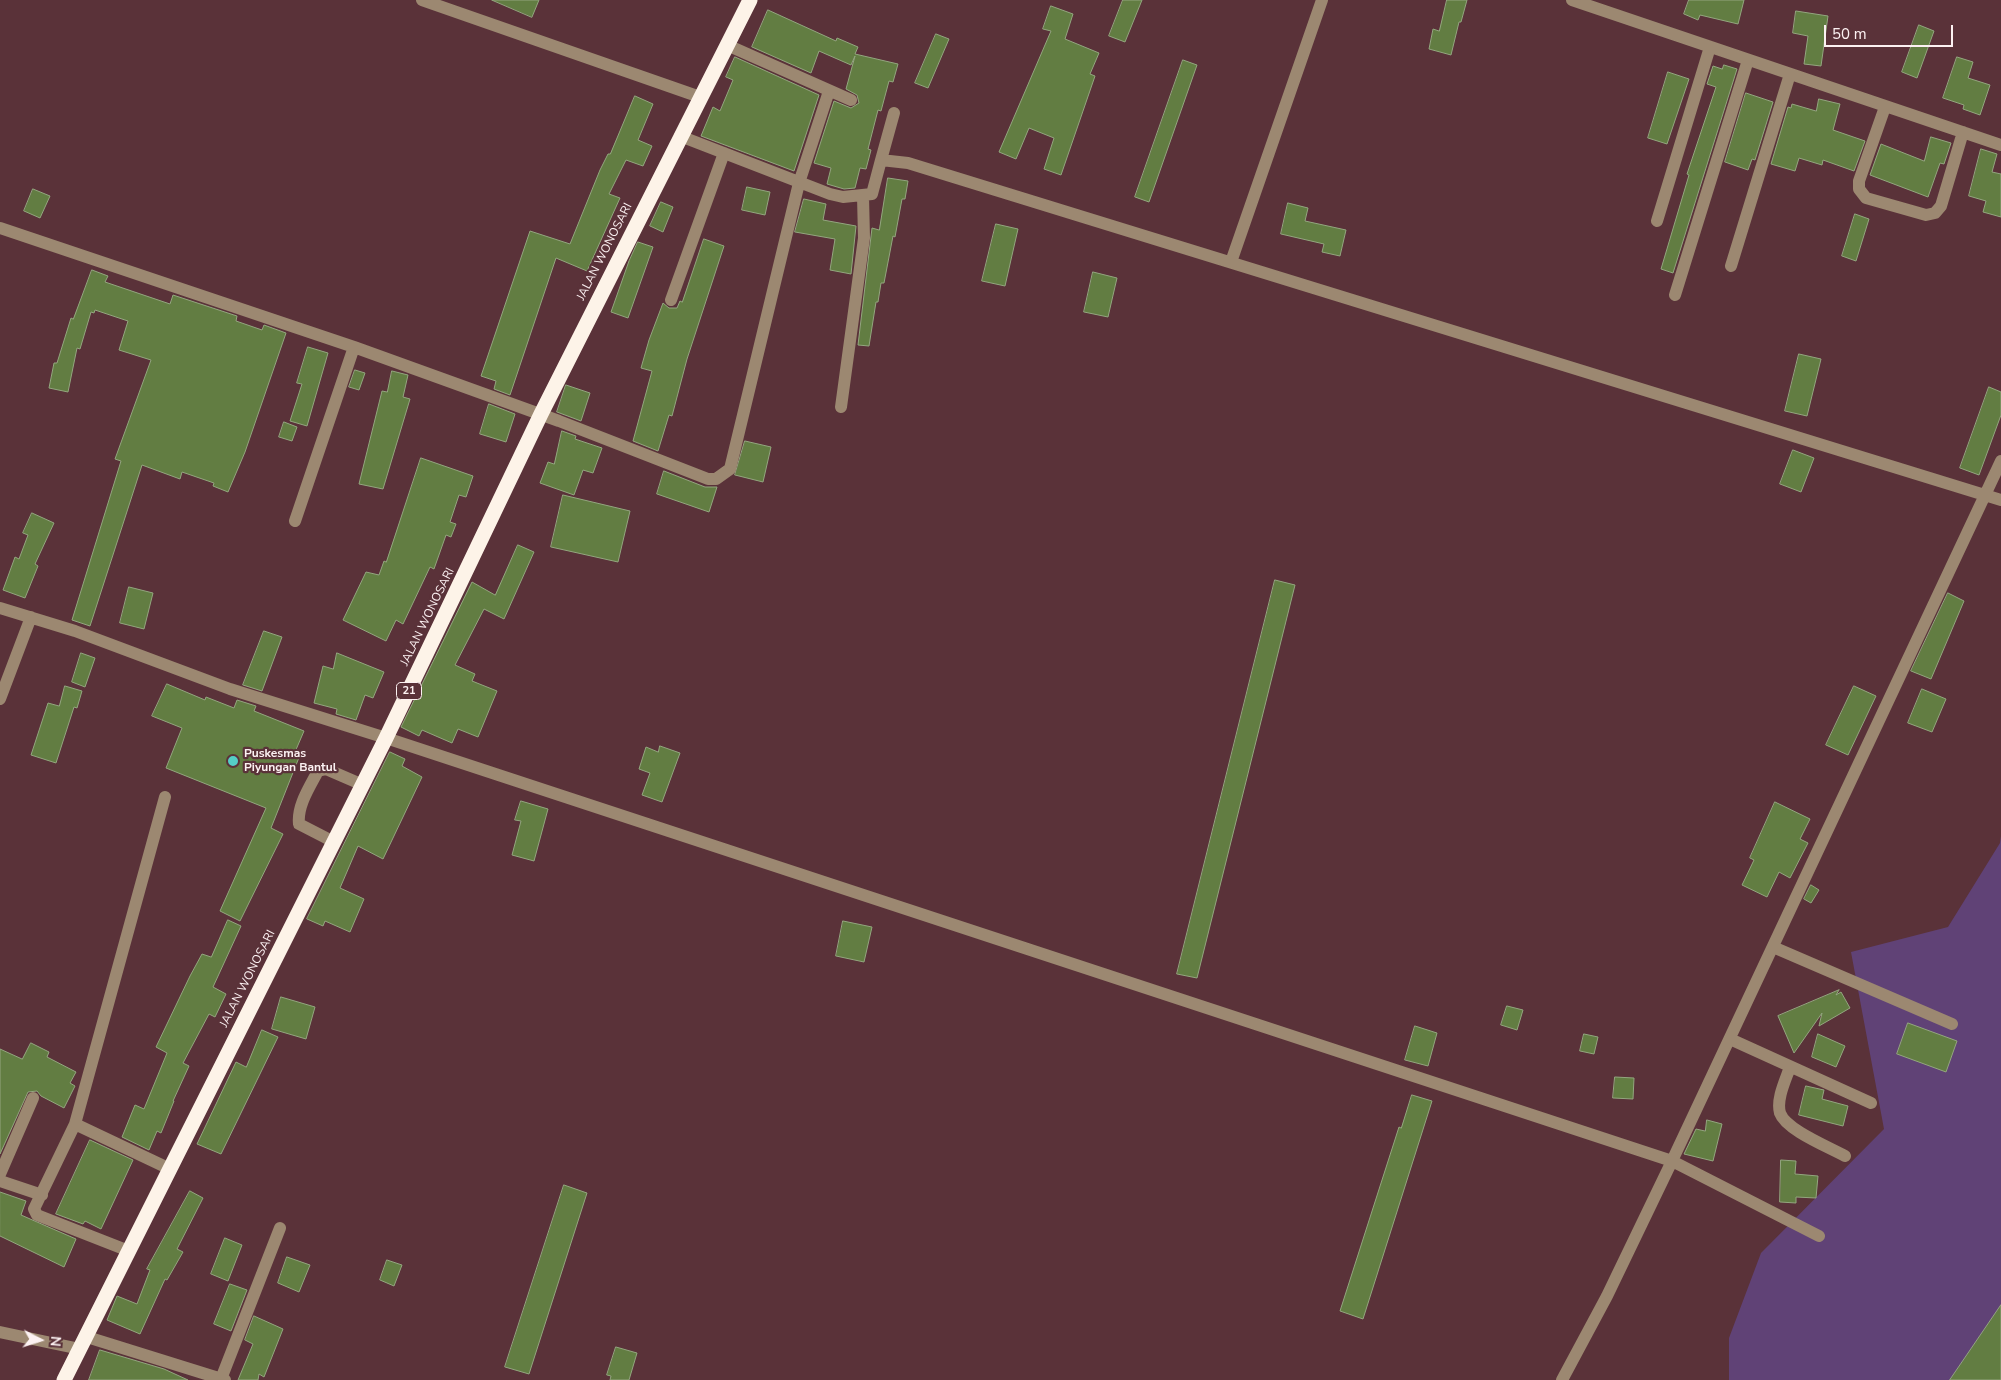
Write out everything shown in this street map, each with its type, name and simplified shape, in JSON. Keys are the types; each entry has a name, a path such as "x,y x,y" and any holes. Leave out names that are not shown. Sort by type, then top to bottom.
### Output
{"highway":[{"name":"JALAN WONOSARI","path":"64,1380 363,785 541,414 750,0"}],"street":[{"path":"422,0 700,98"},
{"path":"1231,262 1322,0"},
{"path":"1575,1 1592,0"},
{"path":"1575,1 2001,145"},
{"path":"727,45 850,100"},
{"path":"1657,221 1710,47"},
{"path":"1675,294 1748,60"},
{"path":"1731,266 1790,74"},
{"path":"0,228 354,347 541,414 708,479 716,479 730,469 799,183 829,91"},
{"path":"1885,107 1860,181 1859,189 1866,198 1926,215 1935,213 1941,206 1963,132"},
{"path":"680,136 799,183 843,197 863,196 872,194 875,188 894,113"},
{"path":"672,300 724,153"},
{"path":"881,160 908,163 2001,500"},
{"path":"841,407 864,238 863,196"},
{"path":"295,521 354,347"},
{"path":"1562,1380 1607,1296 1672,1161 2001,462"},
{"path":"0,608 75,631 230,689 386,738 1672,1161 1819,1236"},
{"path":"0,699 31,617"},
{"path":"334,842 299,824 298,813 318,771 326,768 363,785"},
{"path":"129,1251 37,1215 34,1209 75,1124 165,797"},
{"path":"1773,947 1952,1024"},
{"path":"1730,1039 1871,1103"},
{"path":"1790,1066 1781,1098 1780,1112 1790,1126 1845,1156"},
{"path":"0,1174 33,1098"},
{"path":"75,1124 170,1169"},
{"path":"0,1180 42,1195"},
{"path":"0,1332 83,1343 223,1379 280,1228"}],"shaded area":[{"path":"2001,836 2001,1380 1729,1380 1729,1338 1761,1253 1884,1129 1851,952 1948,927 2000,843"}],"building":[{"path":"492,0 539,0 532,17"},
{"path":"1123,0 1142,0 1125,42 1109,36"},
{"path":"1447,0 1467,0 1461,22 1459,22 1451,55 1429,49 1433,29 1439,31"},
{"path":"1689,0 1744,0 1738,24 1700,15 1698,20 1684,14"},
{"path":"1051,6 1073,14 1065,39 1099,53 1090,74 1095,76 1061,175 1044,169 1054,138 1029,128 1016,159 999,152 1051,31 1043,29"},
{"path":"768,10 836,41 837,38 858,47 855,54 898,64 893,82 889,81 881,111 878,110 868,149 871,150 866,169 860,168 855,188 844,189 827,184 831,168 814,163 834,101 851,108 859,103 857,95 846,89 855,56 851,65 819,51 811,73 752,47"},
{"path":"1796,11 1828,16 1821,66 1804,64 1808,36 1793,33"},
{"path":"1919,25 1934,31 1917,78 1902,72"},
{"path":"936,34 949,39 928,88 915,83"},
{"path":"735,57 819,95 794,171 701,136 713,107 720,111 733,80 726,77"},
{"path":"1957,57 1973,62 1968,78 1990,85 1980,115 1963,109 1964,105 1943,98"},
{"path":"1183,60 1197,65 1149,202 1135,197"},
{"path":"1724,65 1737,69 1673,273 1661,269 1689,175 1687,174 1716,87 1707,84 1713,66 1722,69"},
{"path":"1668,72 1689,79 1667,144 1648,138"},
{"path":"1746,93 1773,102 1755,160 1752,159 1748,170 1725,162"},
{"path":"635,96 653,104 638,140 652,146 643,166 626,160 609,194 620,198 587,271 556,258 510,395 494,389 496,381 481,376 530,231 570,244 600,170 608,154 610,154"},
{"path":"1819,99 1840,104 1833,130 1865,141 1854,171 1823,160 1822,165 1799,158 1795,171 1771,164 1788,107 1791,108 1792,104 1816,111"},
{"path":"1931,137 1951,143 1944,164 1940,163 1928,197 1870,175 1881,144 1924,161"},
{"path":"1981,149 1997,154 1992,172 2001,174 2001,217 1983,212 1986,201 1969,196"},
{"path":"888,178 908,181 905,199 902,199 884,283 881,283 878,302 876,302 869,346 858,345 872,228 879,230"},
{"path":"747,187 770,192 765,215 742,210"},
{"path":"33,189 50,196 40,218 24,211"},
{"path":"804,199 826,204 823,220 856,226 851,274 830,270 835,239 795,232"},
{"path":"661,202 673,207 663,232 650,226"},
{"path":"1288,203 1308,208 1305,221 1346,230 1340,256 1322,252 1324,244 1281,234"},
{"path":"1855,214 1869,219 1856,261 1842,256"},
{"path":"996,224 1018,229 1005,286 982,281"},
{"path":"704,239 724,246 687,359 672,416 669,415 658,451 633,441 652,371 641,368 663,303 669,308 677,308 680,301 682,302"},
{"path":"638,242 653,247 628,318 611,312 629,261"},
{"path":"92,270 108,276 105,282 170,304 173,295 237,316 236,321 262,330 264,325 286,333 245,452 228,492 213,486 214,483 182,472 180,479 142,465 90,626 72,620 121,461 115,459 151,360 119,350 128,321 95,310 94,313 91,312 80,349 77,348 68,392 49,388 54,363 57,363 71,318 73,319"},
{"path":"1093,272 1117,278 1108,317 1084,312"},
{"path":"308,347 328,353 307,426 290,421 302,384 297,383"},
{"path":"1799,354 1821,359 1807,416 1785,411"},
{"path":"355,370 365,373 359,390 349,387"},
{"path":"392,371 408,375 403,397 410,399 383,489 359,484 382,391 387,392"},
{"path":"566,385 590,393 581,421 557,412"},
{"path":"1989,387 2001,392 2001,415 1979,475 1960,468"},
{"path":"489,404 515,414 506,442 480,434"},
{"path":"284,422 297,427 292,441 279,437"},
{"path":"562,431 576,436 575,439 602,448 593,473 583,470 574,495 540,483 548,462 554,464"},
{"path":"745,441 771,447 763,482 735,475"},
{"path":"1793,450 1814,458 1801,492 1780,484"},
{"path":"421,458 473,476 466,497 459,495 450,522 456,524 451,537 446,535 434,569 430,567 403,624 396,620 386,641 343,620 366,572 379,575 384,561 386,562"},
{"path":"664,471 705,487 717,487 709,512 657,494"},
{"path":"563,495 630,511 618,562 551,547"},
{"path":"32,513 54,523 35,564 38,566 25,598 3,590 15,557 19,559 28,535 23,533"},
{"path":"518,545 534,552 504,619 484,609 455,665 475,674 472,681 497,691 478,737 458,729 452,743 422,730 419,736 401,727 472,582 495,595"},
{"path":"1275,580 1295,585 1197,978 1177,974"},
{"path":"129,587 153,593 144,629 120,623"},
{"path":"1948,593 1964,601 1931,679 1911,671"},
{"path":"264,631 282,637 262,691 243,685"},
{"path":"81,653 95,658 85,687 72,682"},
{"path":"337,653 384,672 373,698 365,695 356,720 336,714 337,709 314,703 323,666 333,669"},
{"path":"167,684 205,700 206,697 234,708 237,700 256,706 254,711 304,731 295,752 300,755 271,828 283,834 240,921 220,911 266,808 166,768 182,728 152,716"},
{"path":"65,686 82,691 77,708 74,707 56,763 31,755 48,703 59,706"},
{"path":"1854,686 1876,696 1848,755 1826,745"},
{"path":"1922,689 1946,699 1932,732 1908,723"},
{"path":"660,746 680,753 662,802 642,795 650,773 639,769 646,747 658,752"},
{"path":"390,752 405,759 402,766 422,777 383,859 358,846 340,888 364,899 350,932 325,921 323,926 307,919"},
{"path":"521,801 548,809 534,861 512,855 521,821 515,820"},
{"path":"1775,802 1810,819 1800,839 1808,843 1790,878 1779,872 1767,897 1742,885 1754,860 1750,858"},
{"path":"1811,885 1819,890 1811,903 1804,899"},
{"path":"228,920 241,926 213,987 226,994 215,1017 209,1014 183,1063 189,1066 161,1133 157,1131 149,1150 122,1137 135,1105 144,1109 167,1053 156,1047 190,976 202,954 211,957"},
{"path":"843,921 872,927 864,962 836,956"},
{"path":"1839,990 1836,995 1841,992 1850,1008 1819,1026 1822,1013 1794,1053 1778,1016"},
{"path":"281,997 315,1007 306,1039 272,1029"},
{"path":"1507,1006 1523,1010 1517,1030 1501,1025"},
{"path":"1908,1023 1957,1041 1946,1072 1897,1054"},
{"path":"1415,1026 1437,1033 1428,1066 1405,1060"},
{"path":"262,1030 278,1037 221,1154 197,1144 236,1062 246,1067"},
{"path":"1584,1034 1598,1037 1594,1054 1580,1051"},
{"path":"1818,1034 1845,1046 1836,1067 1812,1057"},
{"path":"31,1043 49,1052 47,1057 76,1072 70,1083 75,1086 64,1108 41,1096 37,1091 28,1092 0,1154 0,1049 22,1059"},
{"path":"1615,1077 1634,1078 1633,1099 1613,1098"},
{"path":"1806,1086 1824,1090 1822,1099 1848,1106 1843,1126 1799,1115"},
{"path":"1412,1095 1432,1101 1363,1319 1340,1311 1399,1127 1401,1128"},
{"path":"1707,1120 1722,1124 1713,1161 1684,1154 1696,1129 1705,1131"},
{"path":"90,1140 133,1160 101,1229 85,1221 83,1224 56,1214"},
{"path":"1781,1160 1796,1161 1795,1174 1818,1176 1816,1198 1796,1197 1796,1203 1780,1202"},
{"path":"564,1185 587,1193 529,1374 505,1367"},
{"path":"190,1191 203,1198 177,1249 183,1252 167,1280 165,1279 140,1334 107,1320 117,1296 137,1304 150,1270 147,1269"},
{"path":"0,1192 26,1201 21,1215 76,1239 64,1267 0,1236"},
{"path":"225,1238 242,1245 228,1281 211,1274"},
{"path":"287,1257 310,1265 299,1292 278,1283"},
{"path":"387,1260 402,1265 394,1286 380,1280"},
{"path":"230,1284 247,1290 231,1331 214,1324"},
{"path":"2001,1305 2001,1380 1950,1380"},
{"path":"254,1316 283,1329 264,1377 259,1374 258,1380 238,1380 253,1344 245,1340"},
{"path":"616,1347 637,1353 629,1380 610,1380 611,1376 607,1375"},
{"path":"100,1350 164,1369 188,1380 89,1380"}],"place":[{"name":"Puskesmas Piyungan Bantul","path":"233,761"}]}
